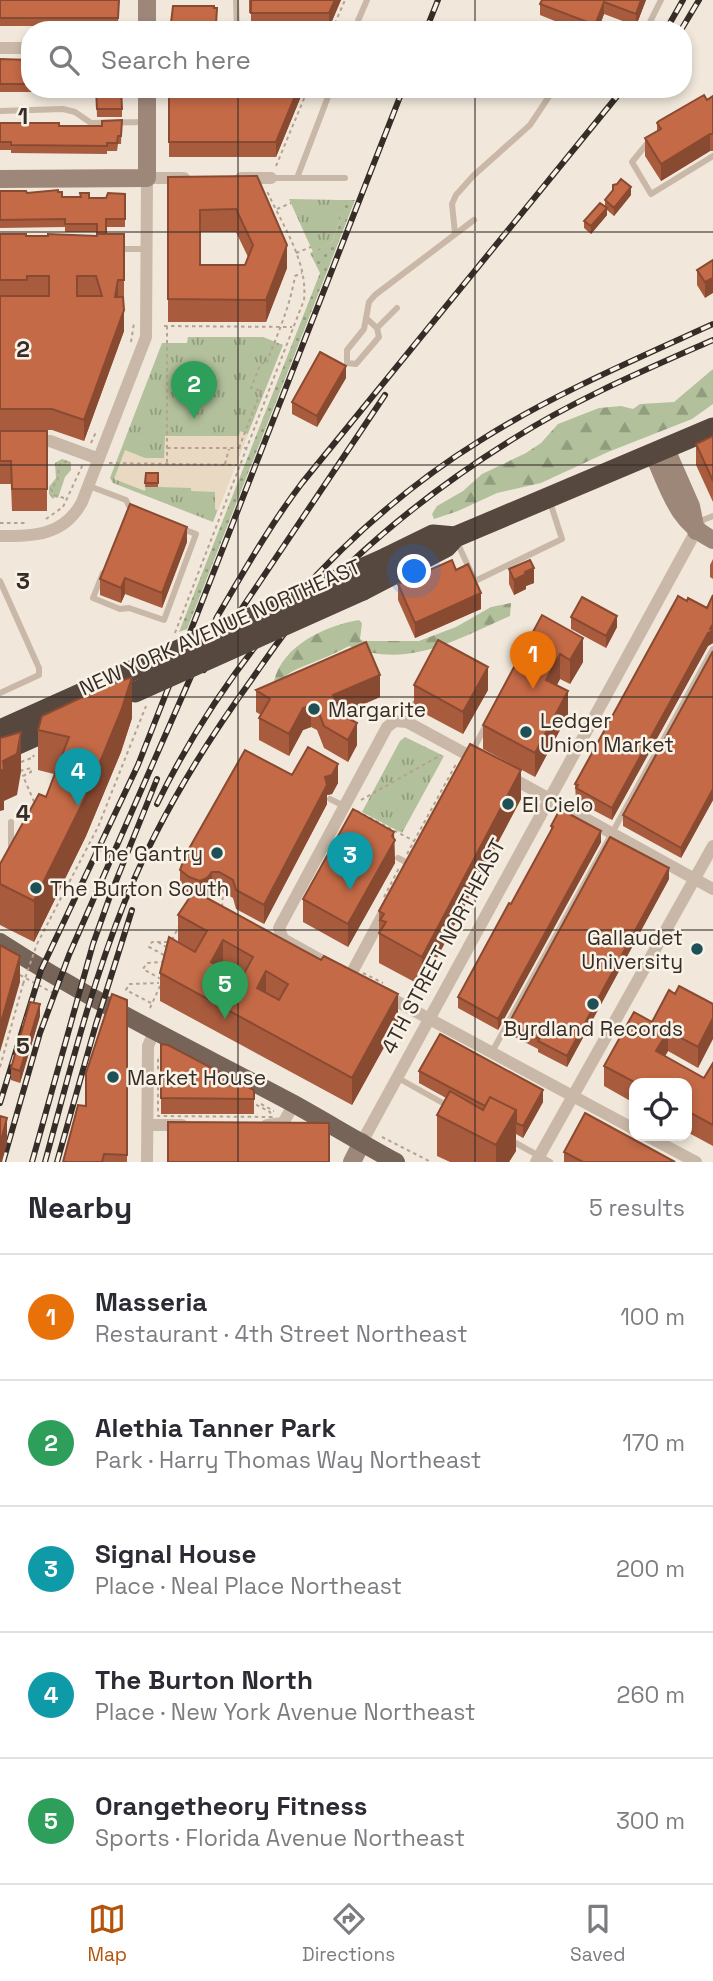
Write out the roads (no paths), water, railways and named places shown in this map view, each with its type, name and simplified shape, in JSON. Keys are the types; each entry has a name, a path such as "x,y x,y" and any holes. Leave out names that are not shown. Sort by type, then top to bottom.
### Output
{"highway":[{"name":"NEW YORK AVENUE NORTHEAST","path":"0,730 433,535 455,537 551,505 713,428"},
{"name":"NEW YORK AVENUE NORTHEAST","path":"128,695 363,590 446,547 455,537"},
{"name":"NEW YORK AVENUE NORTHEAST","path":"7,759 86,714"}],"main road":[{"path":"0,942 53,976 154,1032 362,1142 402,1156"},
{"path":"0,952 53,976"}],"street":[{"path":"147,0 147,21"},
{"path":"0,48 21,48"},
{"path":"0,536 36,536 60,528 78,510 146,337 147,98"},
{"path":"230,178 272,174"},
{"path":"0,179 203,178"},
{"path":"0,441 50,440 99,459"},
{"path":"659,452 679,512 696,531 713,540"},
{"name":"4TH STREET NORTHEAST","path":"352,1162 696,531"},
{"path":"629,1126 285,940 279,933 281,922 350,808 387,727 395,721 413,724 468,760 494,769 713,889"},
{"path":"407,870 416,843"},
{"path":"541,1160 713,846"},
{"path":"361,981 392,898"},
{"path":"147,1162 148,1046 154,1032"},
{"path":"252,1125 279,1125 294,1104"},
{"path":"147,1125 198,1125"},
{"path":"656,1141 696,1162"}],"lane":[{"path":"236,0 237,21"},
{"path":"358,21 367,0"},
{"path":"651,21 662,0"},
{"path":"297,178 328,98"},
{"path":"455,233 452,204 456,195 473,176 530,125 548,98"},
{"path":"0,111 63,109 91,122 147,122"},
{"path":"655,134 632,162 651,194 713,156"},
{"path":"272,174 297,178 345,178"},
{"path":"366,318 377,328 379,337 356,364 347,363 347,350 364,329 366,318 369,302 375,295 474,220"},
{"path":"105,248 146,249"},
{"path":"377,328 397,308"},
{"path":"88,486 126,500 129,506 140,511"},
{"path":"455,537 475,581 562,539 551,505"},
{"path":"125,518 129,506"},
{"path":"696,531 703,520 713,516"},
{"path":"107,564 93,598 120,609 129,608 164,620 196,534 173,525"},
{"path":"0,581 39,668 38,675 0,693"},
{"path":"492,1052 713,649"},
{"path":"468,760 488,722"},
{"path":"330,799 350,808"},
{"path":"6,860 11,851 11,822"},
{"path":"398,858 407,870"},
{"path":"398,1078 462,1113"},
{"path":"510,1140 541,1160"}],"railway":[{"path":"430,21 438,0"},
{"path":"671,21 683,0"},
{"path":"686,21 699,0"},
{"path":"0,1103 41,970 138,765 399,98"},
{"path":"3,1162 40,1033 69,955 217,617 268,532 302,483 616,98"},
{"path":"157,804 185,750 254,648 337,554 383,512 431,474 509,423 595,378 713,324"},
{"path":"45,1162 91,998 125,901 151,842 198,758 295,620 370,545 426,499 483,458 537,424 586,398 713,340"},
{"path":"204,670 220,641 385,395"},
{"path":"32,1162 93,944 157,779"},
{"path":"57,1162 132,910"}],"place":[{"name":"Alethia Tanner Park","path":"194,419"},
{"name":"Masseria","path":"533,689"},
{"name":"Margarite","path":"314,709"},
{"name":"Ledger Union Market","path":"526,732"},
{"name":"El Cielo","path":"508,804"},
{"name":"The Burton North","path":"78,806"},
{"name":"The Gantry","path":"217,853"},
{"name":"The Burton South","path":"36,888"},
{"name":"Signal House","path":"350,890"},
{"name":"Gallaudet University","path":"697,949"},
{"name":"Byrdland Records","path":"593,1004"},
{"name":"Orangetheory Fitness","path":"225,1019"},
{"name":"Market House","path":"113,1077"}]}
